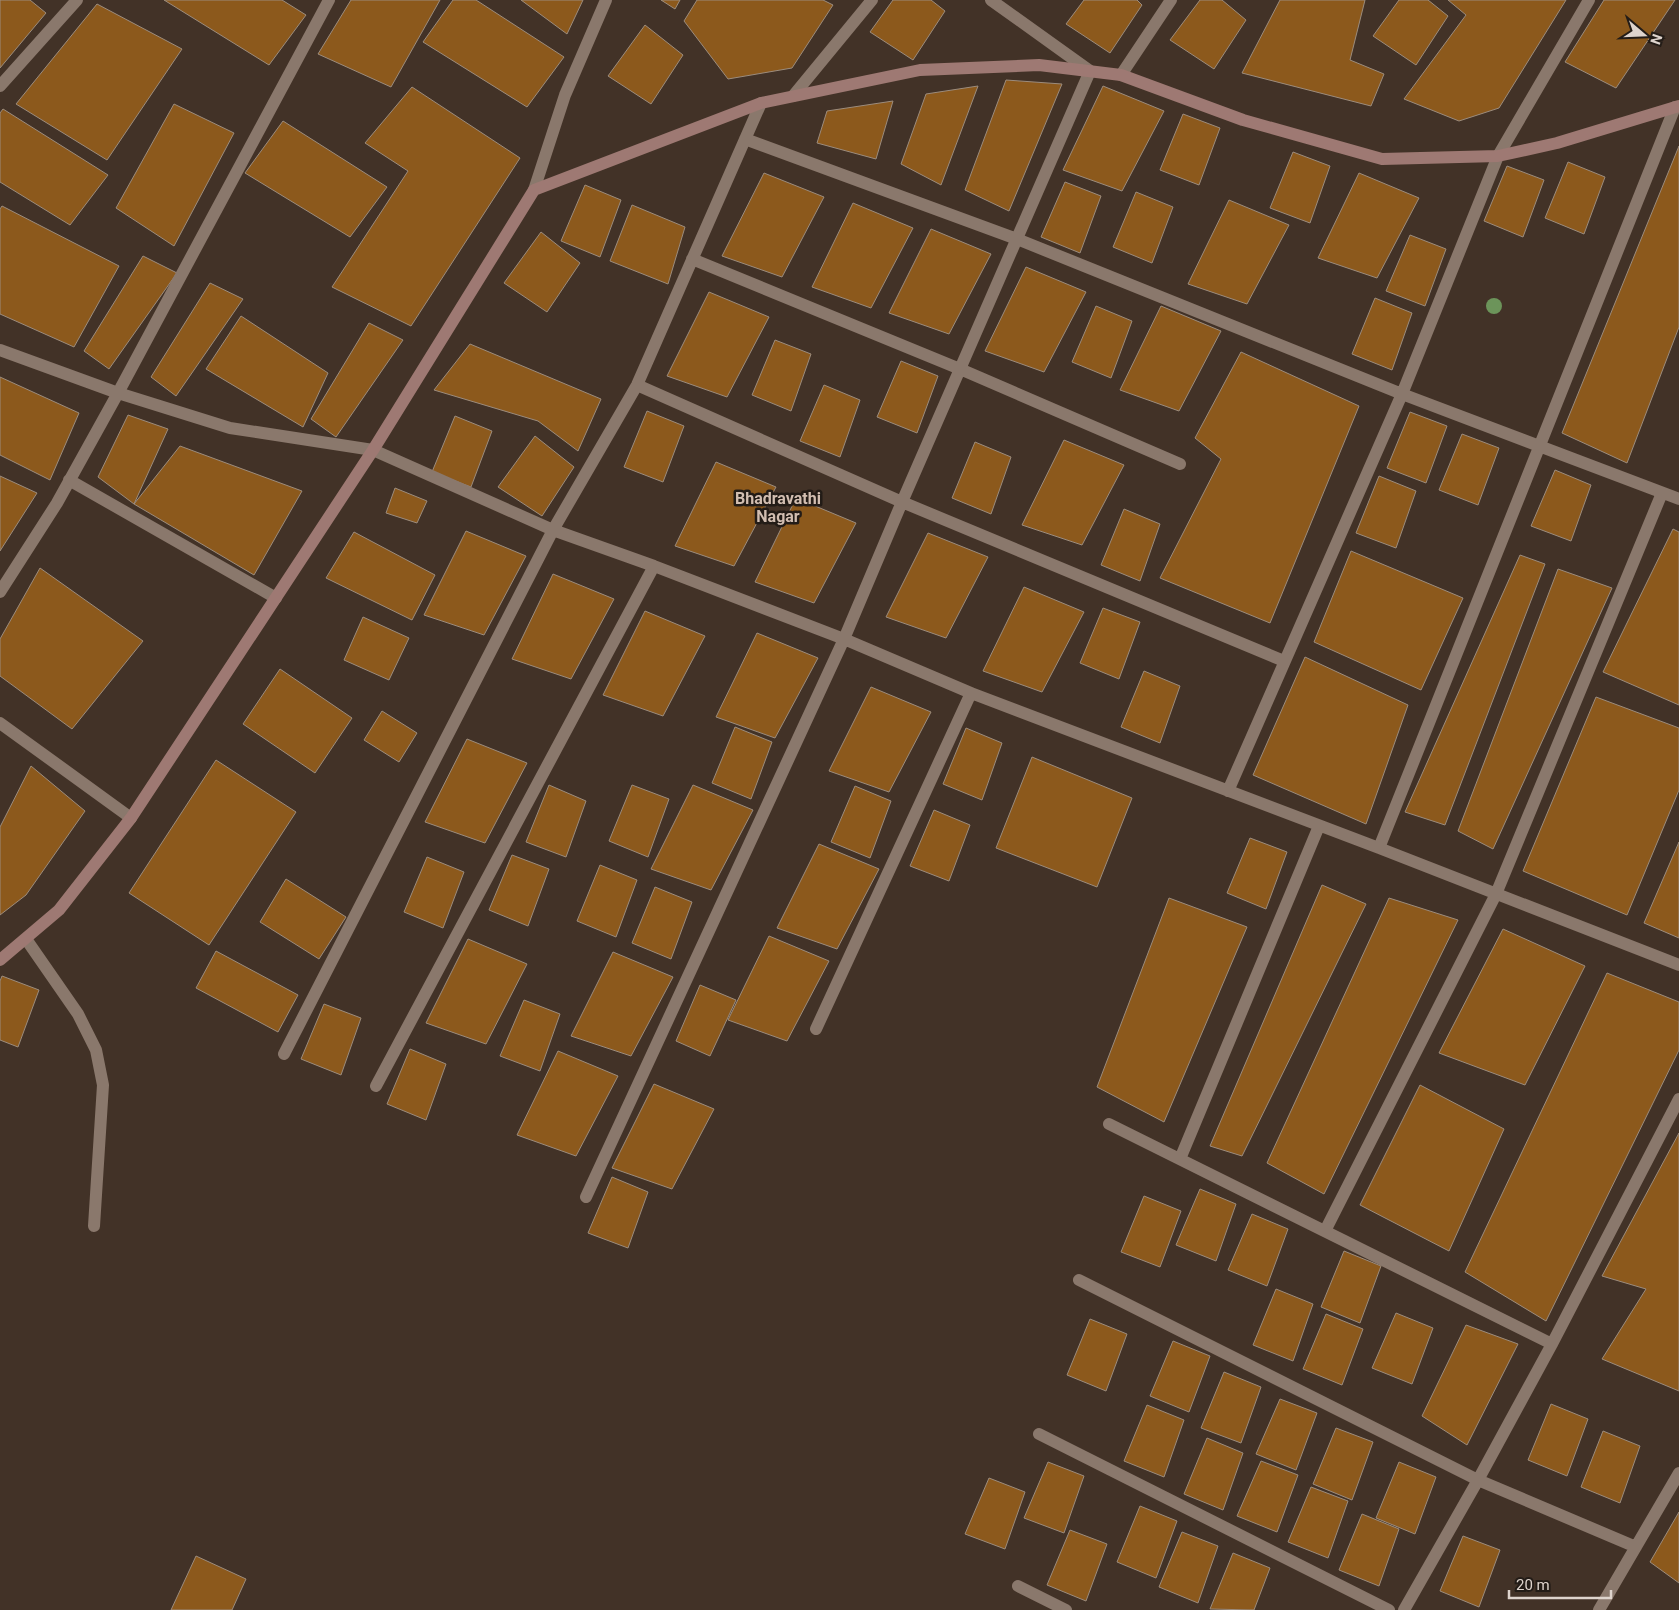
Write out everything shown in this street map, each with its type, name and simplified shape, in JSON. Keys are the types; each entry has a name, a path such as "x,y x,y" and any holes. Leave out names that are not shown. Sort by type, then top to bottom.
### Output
{"street":[{"path":"0,86 77,0"},
{"path":"0,592 69,480 118,393 329,0"},
{"path":"0,960 59,910 131,818 372,450 534,190 565,95 606,0"},
{"path":"793,96 872,0"},
{"path":"991,0 1090,71"},
{"path":"1121,75 1171,0"},
{"path":"1228,791 1402,394 1498,156 1589,0"},
{"path":"534,190 761,102 920,70 1039,65 1121,75 1243,120 1382,159 1498,156 1557,143 1677,107"},
{"path":"586,1197 844,639 1090,71"},
{"path":"284,1054 553,530 637,385 761,102"},
{"path":"1379,848 1677,107"},
{"path":"745,139 1017,239 1402,394 1679,500"},
{"path":"692,259 960,369 1180,464"},
{"path":"0,350 118,393 230,428 372,450 553,530 654,566 844,639 971,693 1379,848 1679,965"},
{"path":"637,385 902,502 1284,661"},
{"path":"69,480 276,598"},
{"path":"1325,1231 1496,894 1662,493"},
{"path":"376,1086 654,566"},
{"path":"816,1029 971,693"},
{"path":"0,723 131,818"},
{"path":"1180,1159 1319,826"},
{"path":"26,939 78,1014 96,1050 104,1085 94,1226"},
{"path":"1404,1610 1552,1344 1679,1099"},
{"path":"1109,1124 1552,1344"},
{"path":"1079,1280 1478,1480 1636,1547"},
{"path":"1039,1434 1390,1610"},
{"path":"1599,1610 1679,1473"},
{"path":"1018,1586 1066,1610"}],"building":[{"path":"0,0 30,0 46,13 0,68"},
{"path":"164,0 282,0 306,15 269,65"},
{"path":"351,0 440,0 391,87 318,54"},
{"path":"453,0 476,0 564,57 527,107 423,42"},
{"path":"521,0 583,0 567,34"},
{"path":"661,0 680,0 675,9"},
{"path":"697,0 823,0 833,5 792,68 728,79 684,21"},
{"path":"893,0 931,0 945,11 913,60 870,32"},
{"path":"1084,0 1137,0 1142,5 1110,53 1066,24"},
{"path":"1200,0 1222,0 1246,20 1214,69 1170,40"},
{"path":"1280,0 1365,0 1350,60 1384,74 1371,106 1242,73"},
{"path":"1399,0 1428,0 1448,16 1416,65 1373,36"},
{"path":"1448,0 1566,0 1499,108 1459,121 1404,99 1466,15"},
{"path":"1604,0 1675,0 1616,88 1565,62"},
{"path":"97,4 182,49 107,160 16,104"},
{"path":"645,25 683,55 651,104 608,76"},
{"path":"1006,80 1062,84 1009,211 965,190"},
{"path":"978,86 941,185 901,164 926,94"},
{"path":"1103,86 1164,111 1122,191 1063,170"},
{"path":"412,87 520,158 411,326 332,287 408,171 365,143"},
{"path":"893,101 876,159 817,143 827,111"},
{"path":"174,104 234,133 174,246 116,208"},
{"path":"3,109 108,175 70,225 0,182 0,113"},
{"path":"1183,114 1220,128 1199,185 1160,170"},
{"path":"283,121 387,187 350,237 245,173"},
{"path":"1679,146 1679,327 1627,463 1562,433"},
{"path":"1293,152 1330,166 1310,223 1270,208"},
{"path":"1568,162 1605,177 1584,234 1545,218"},
{"path":"1507,166 1544,180 1523,237 1484,221"},
{"path":"764,173 824,197 782,277 722,256"},
{"path":"1359,173 1419,198 1377,278 1318,258"},
{"path":"1065,182 1101,196 1080,253 1041,237"},
{"path":"585,185 621,200 600,257 561,241"},
{"path":"1136,192 1173,207 1152,263 1113,247"},
{"path":"1229,200 1289,225 1247,304 1188,284"},
{"path":"853,203 913,228 871,308 812,287"},
{"path":"632,205 685,227 668,284 610,261"},
{"path":"2,206 119,266 74,347 0,314 0,209"},
{"path":"931,229 991,254 949,334 889,313"},
{"path":"541,232 580,263 547,312 504,283"},
{"path":"1410,235 1446,249 1425,306 1386,291"},
{"path":"143,256 177,273 109,369 84,351"},
{"path":"1026,267 1086,292 1044,372 985,351"},
{"path":"210,283 243,299 176,396 151,377"},
{"path":"709,292 769,317 727,397 667,376"},
{"path":"1375,298 1412,313 1392,370 1352,354"},
{"path":"1096,306 1132,321 1111,378 1072,362"},
{"path":"1161,306 1221,331 1179,411 1120,390"},
{"path":"241,316 328,373 303,427 206,369"},
{"path":"369,323 403,340 336,437 311,419"},
{"path":"775,340 811,354 791,411 752,395"},
{"path":"470,344 601,399 578,451 538,421 434,390"},
{"path":"1241,352 1359,406 1270,623 1160,578 1221,459 1195,438"},
{"path":"901,361 938,376 917,433 877,417"},
{"path":"0,377 79,413 50,480 0,455"},
{"path":"824,385 860,400 840,457 800,441"},
{"path":"647,411 684,426 663,482 624,467"},
{"path":"1410,412 1447,426 1426,483 1387,468"},
{"path":"128,415 168,429 134,504 98,477"},
{"path":"455,416 492,431 471,487 432,472"},
{"path":"1462,434 1499,448 1478,505 1439,490"},
{"path":"535,436 574,467 542,516 498,487"},
{"path":"1064,440 1124,465 1082,545 1022,525"},
{"path":"975,442 1011,457 991,514 952,498"},
{"path":"180,446 302,491 254,575 134,504"},
{"path":"716,462 776,487 734,566 675,546"},
{"path":"1555,470 1591,485 1571,541 1531,526"},
{"path":"0,476 37,493 0,551"},
{"path":"1379,476 1416,491 1396,548 1356,533"},
{"path":"395,488 427,501 417,523 386,513"},
{"path":"796,498 856,523 814,603 755,582"},
{"path":"1124,509 1160,524 1140,581 1101,565"},
{"path":"1673,529 1679,532 1679,705 1603,672"},
{"path":"466,531 526,556 484,635 424,615"},
{"path":"354,532 435,575 412,620 326,578"},
{"path":"928,533 988,557 946,638 886,617"},
{"path":"1351,551 1463,598 1421,690 1314,642"},
{"path":"1520,555 1545,564 1445,825 1405,812"},
{"path":"40,568 143,641 72,729 0,676 0,639"},
{"path":"1558,569 1612,588 1493,849 1458,831"},
{"path":"553,574 614,599 571,679 512,659"},
{"path":"1024,587 1084,612 1042,692 983,671"},
{"path":"1103,608 1140,622 1119,679 1080,663"},
{"path":"645,611 705,636 663,716 603,695"},
{"path":"363,617 409,638 389,680 344,660"},
{"path":"757,633 818,658 775,738 716,717"},
{"path":"1305,657 1408,705 1366,824 1253,775"},
{"path":"280,669 352,718 315,773 243,724"},
{"path":"1144,671 1180,686 1160,743 1121,727"},
{"path":"871,687 931,712 889,792 829,771"},
{"path":"1596,697 1679,728 1679,790 1627,915 1523,871"},
{"path":"382,711 417,733 399,762 364,740"},
{"path":"735,727 772,742 751,799 712,783"},
{"path":"966,728 1002,743 982,800 943,784"},
{"path":"467,739 527,763 485,843 425,822"},
{"path":"1032,757 1132,798 1097,887 996,848"},
{"path":"216,760 296,812 209,945 129,893"},
{"path":"31,766 85,811 26,895 0,915 0,827"},
{"path":"549,785 586,801 566,857 526,842"},
{"path":"632,785 669,799 648,857 609,841"},
{"path":"693,785 753,810 711,890 651,869"},
{"path":"855,786 891,801 870,858 831,842"},
{"path":"934,810 970,825 949,881 910,866"},
{"path":"1250,838 1287,852 1266,909 1227,893"},
{"path":"1679,842 1679,938 1644,923"},
{"path":"819,844 879,869 837,949 777,928"},
{"path":"512,855 549,869 528,926 489,910"},
{"path":"427,857 464,872 443,928 404,912"},
{"path":"600,865 637,880 616,937 577,921"},
{"path":"286,879 346,917 319,959 260,922"},
{"path":"1322,885 1366,904 1242,1156 1210,1146"},
{"path":"655,887 692,902 671,959 632,943"},
{"path":"1169,898 1247,927 1164,1122 1097,1087"},
{"path":"1389,898 1458,920 1324,1194 1267,1163"},
{"path":"1503,929 1585,966 1525,1085 1439,1053"},
{"path":"769,936 829,961 787,1041 728,1020"},
{"path":"468,939 527,964 486,1044 426,1023"},
{"path":"216,951 298,995 278,1032 196,988"},
{"path":"613,952 673,977 631,1056 571,1036"},
{"path":"1607,973 1679,1002 1679,1050 1546,1321 1465,1272"},
{"path":"2,976 39,990 18,1047 0,1040 0,981"},
{"path":"700,985 736,1000 710,1056 676,1041"},
{"path":"524,1000 560,1014 540,1071 500,1056"},
{"path":"324,1004 361,1018 341,1075 301,1059"},
{"path":"410,1049 446,1064 426,1120 387,1104"},
{"path":"558,1051 618,1076 576,1156 517,1135"},
{"path":"654,1084 714,1109 672,1189 612,1168"},
{"path":"1420,1085 1504,1129 1449,1251 1360,1205"},
{"path":"1679,1133 1679,1391 1602,1359 1646,1289 1602,1276"},
{"path":"612,1177 648,1192 628,1248 588,1233"},
{"path":"1200,1189 1236,1204 1216,1261 1176,1245"},
{"path":"1144,1196 1181,1211 1160,1267 1121,1252"},
{"path":"1252,1214 1288,1229 1267,1286 1228,1270"},
{"path":"1344,1251 1381,1266 1360,1323 1321,1307"},
{"path":"1276,1289 1313,1304 1293,1361 1253,1345"},
{"path":"1396,1313 1433,1328 1412,1384 1372,1368"},
{"path":"1326,1314 1363,1329 1342,1385 1303,1369"},
{"path":"1090,1319 1127,1334 1106,1391 1067,1375"},
{"path":"1466,1325 1518,1344 1467,1445 1422,1416"},
{"path":"1173,1341 1210,1356 1189,1412 1150,1396"},
{"path":"1224,1372 1261,1387 1241,1443 1201,1428"},
{"path":"1280,1399 1317,1413 1296,1470 1256,1454"},
{"path":"1551,1404 1588,1419 1567,1476 1528,1460"},
{"path":"1147,1405 1184,1420 1164,1477 1124,1461"},
{"path":"1336,1428 1373,1442 1352,1500 1313,1484"},
{"path":"1603,1431 1640,1446 1620,1503 1581,1487"},
{"path":"1207,1438 1243,1453 1223,1510 1184,1494"},
{"path":"1261,1461 1298,1475 1277,1532 1237,1516"},
{"path":"1048,1462 1084,1476 1064,1533 1024,1518"},
{"path":"1399,1462 1436,1477 1415,1534 1376,1518"},
{"path":"989,1478 1025,1492 1005,1549 965,1534"},
{"path":"1311,1487 1348,1501 1328,1558 1288,1542"},
{"path":"1140,1506 1177,1521 1156,1578 1117,1562"},
{"path":"1679,1512 1679,1583 1650,1562"},
{"path":"1362,1514 1399,1529 1379,1586 1339,1570"},
{"path":"1070,1530 1107,1544 1086,1601 1047,1585"},
{"path":"1182,1532 1218,1546 1198,1603 1159,1587"},
{"path":"1463,1536 1500,1550 1479,1607 1440,1591"},
{"path":"1233,1553 1270,1568 1254,1610 1210,1609"},
{"path":"196,1556 246,1579 232,1610 171,1610"}],"district":[{"name":"Bhadravathi Nagar","path":"778,507"}]}
